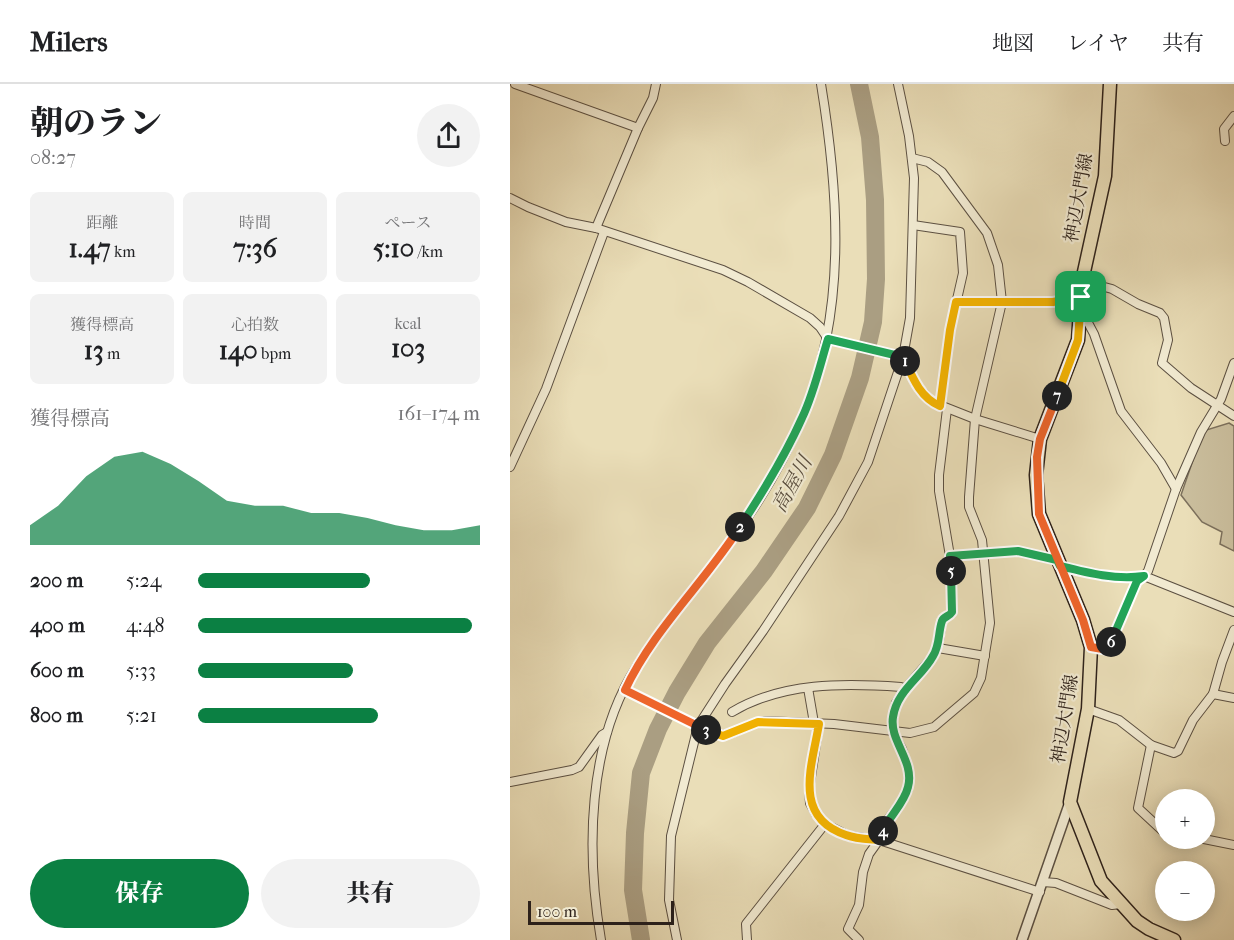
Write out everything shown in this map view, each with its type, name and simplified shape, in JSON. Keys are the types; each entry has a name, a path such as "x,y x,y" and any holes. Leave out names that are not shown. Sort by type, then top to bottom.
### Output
{"main road":[{"name":"神辺大門線","path":"1070,802 1088,710 1091,647 1083,620 1039,514 1036,475 1040,439 1078,340 1082,281 1105,176 1110,84"},
{"path":"1070,802 1101,881 1137,921 1174,940"}],"street":[{"path":"515,84 638,128"},
{"path":"596,228 657,84"},
{"path":"677,940 669,900 670,836 696,725 839,516 868,462 910,318 914,178 898,84"},
{"path":"601,940 593,885 592,846 598,778 607,732 635,668 658,635 727,548 763,492 803,417 829,339 834,279 835,191 821,85"},
{"path":"1225,141 1224,129 1234,116"},
{"path":"626,691 713,734 723,736 758,722 817,723 910,733 934,727 974,693 981,678 990,623 984,554 978,527 969,507 975,419 1002,302 998,265 987,233 942,172 928,162 912,158"},
{"path":"510,198 566,222 596,228 698,260 748,282 810,318 829,339 900,356 915,383 932,402 975,419 1040,439"},
{"path":"859,940 848,929 859,905 863,872 869,854 879,840 886,822 908,789 909,771 902,749 893,732 892,719 896,703 905,689 932,659 938,648 942,620 952,612 950,556 939,490 939,475 950,330 963,273 960,232 913,225"},
{"path":"510,467 546,389 604,232"},
{"path":"1082,281 1112,289 1160,313 1164,318 1168,340 1162,363 1191,388 1234,416"},
{"path":"956,302 1053,302 1081,297"},
{"path":"1080,316 1085,317 1094,334 1121,411 1161,463 1176,489"},
{"path":"1091,647 1108,650 1137,581 1148,571 1176,489 1234,363"},
{"path":"950,556 1018,551 1106,577 1144,576 1234,612"},
{"path":"1088,710 1119,720 1150,745 1174,753 1178,751 1183,745 1193,720 1213,694 1234,630"},
{"path":"938,648 985,656"},
{"path":"732,712 765,696 838,684 866,684 905,689"},
{"path":"808,688 817,723 809,790 810,803 825,824 849,837 879,840 1040,892"},
{"path":"1213,694 1234,698"},
{"path":"510,782 572,770 579,766 602,735 607,732"},
{"path":"1150,745 1138,808 1155,824"},
{"path":"1022,940 1070,802"},
{"path":"747,940 746,924 825,824"},
{"path":"1215,841 1234,845"},
{"path":"1043,882 1056,883 1112,905 1121,904"}],"shaded area":[{"path":"1229,423 1234,426 1234,551 1220,544 1222,532 1202,522 1181,495 1203,431"}],"waterway":[{"name":"高屋川","path":"641,940 633,890 635,833 641,773 658,729 677,692 707,643 764,571 807,508 833,455 860,378 873,322 876,279 875,200 870,137 859,84"}],"route":[{"path":"1081,297 1053,302 956,302 940,406 925,396 915,383 903,357 828,339 803,417 763,492 727,548 664,626 635,668 625,690 713,734 723,736 765,721 819,724 809,790 810,803 825,824 836,831 849,837 879,840 886,822 902,801 908,789 909,780 909,771 902,749 893,732 892,719 896,703 905,689 932,659 938,648 942,620 950,616 952,612 950,556 1018,551 1057,560 1060,566 1106,577 1144,576 1137,581 1108,650 1091,647 1083,620 1057,560 1039,514 1036,475 1040,439 1078,340 1081,297"}]}
